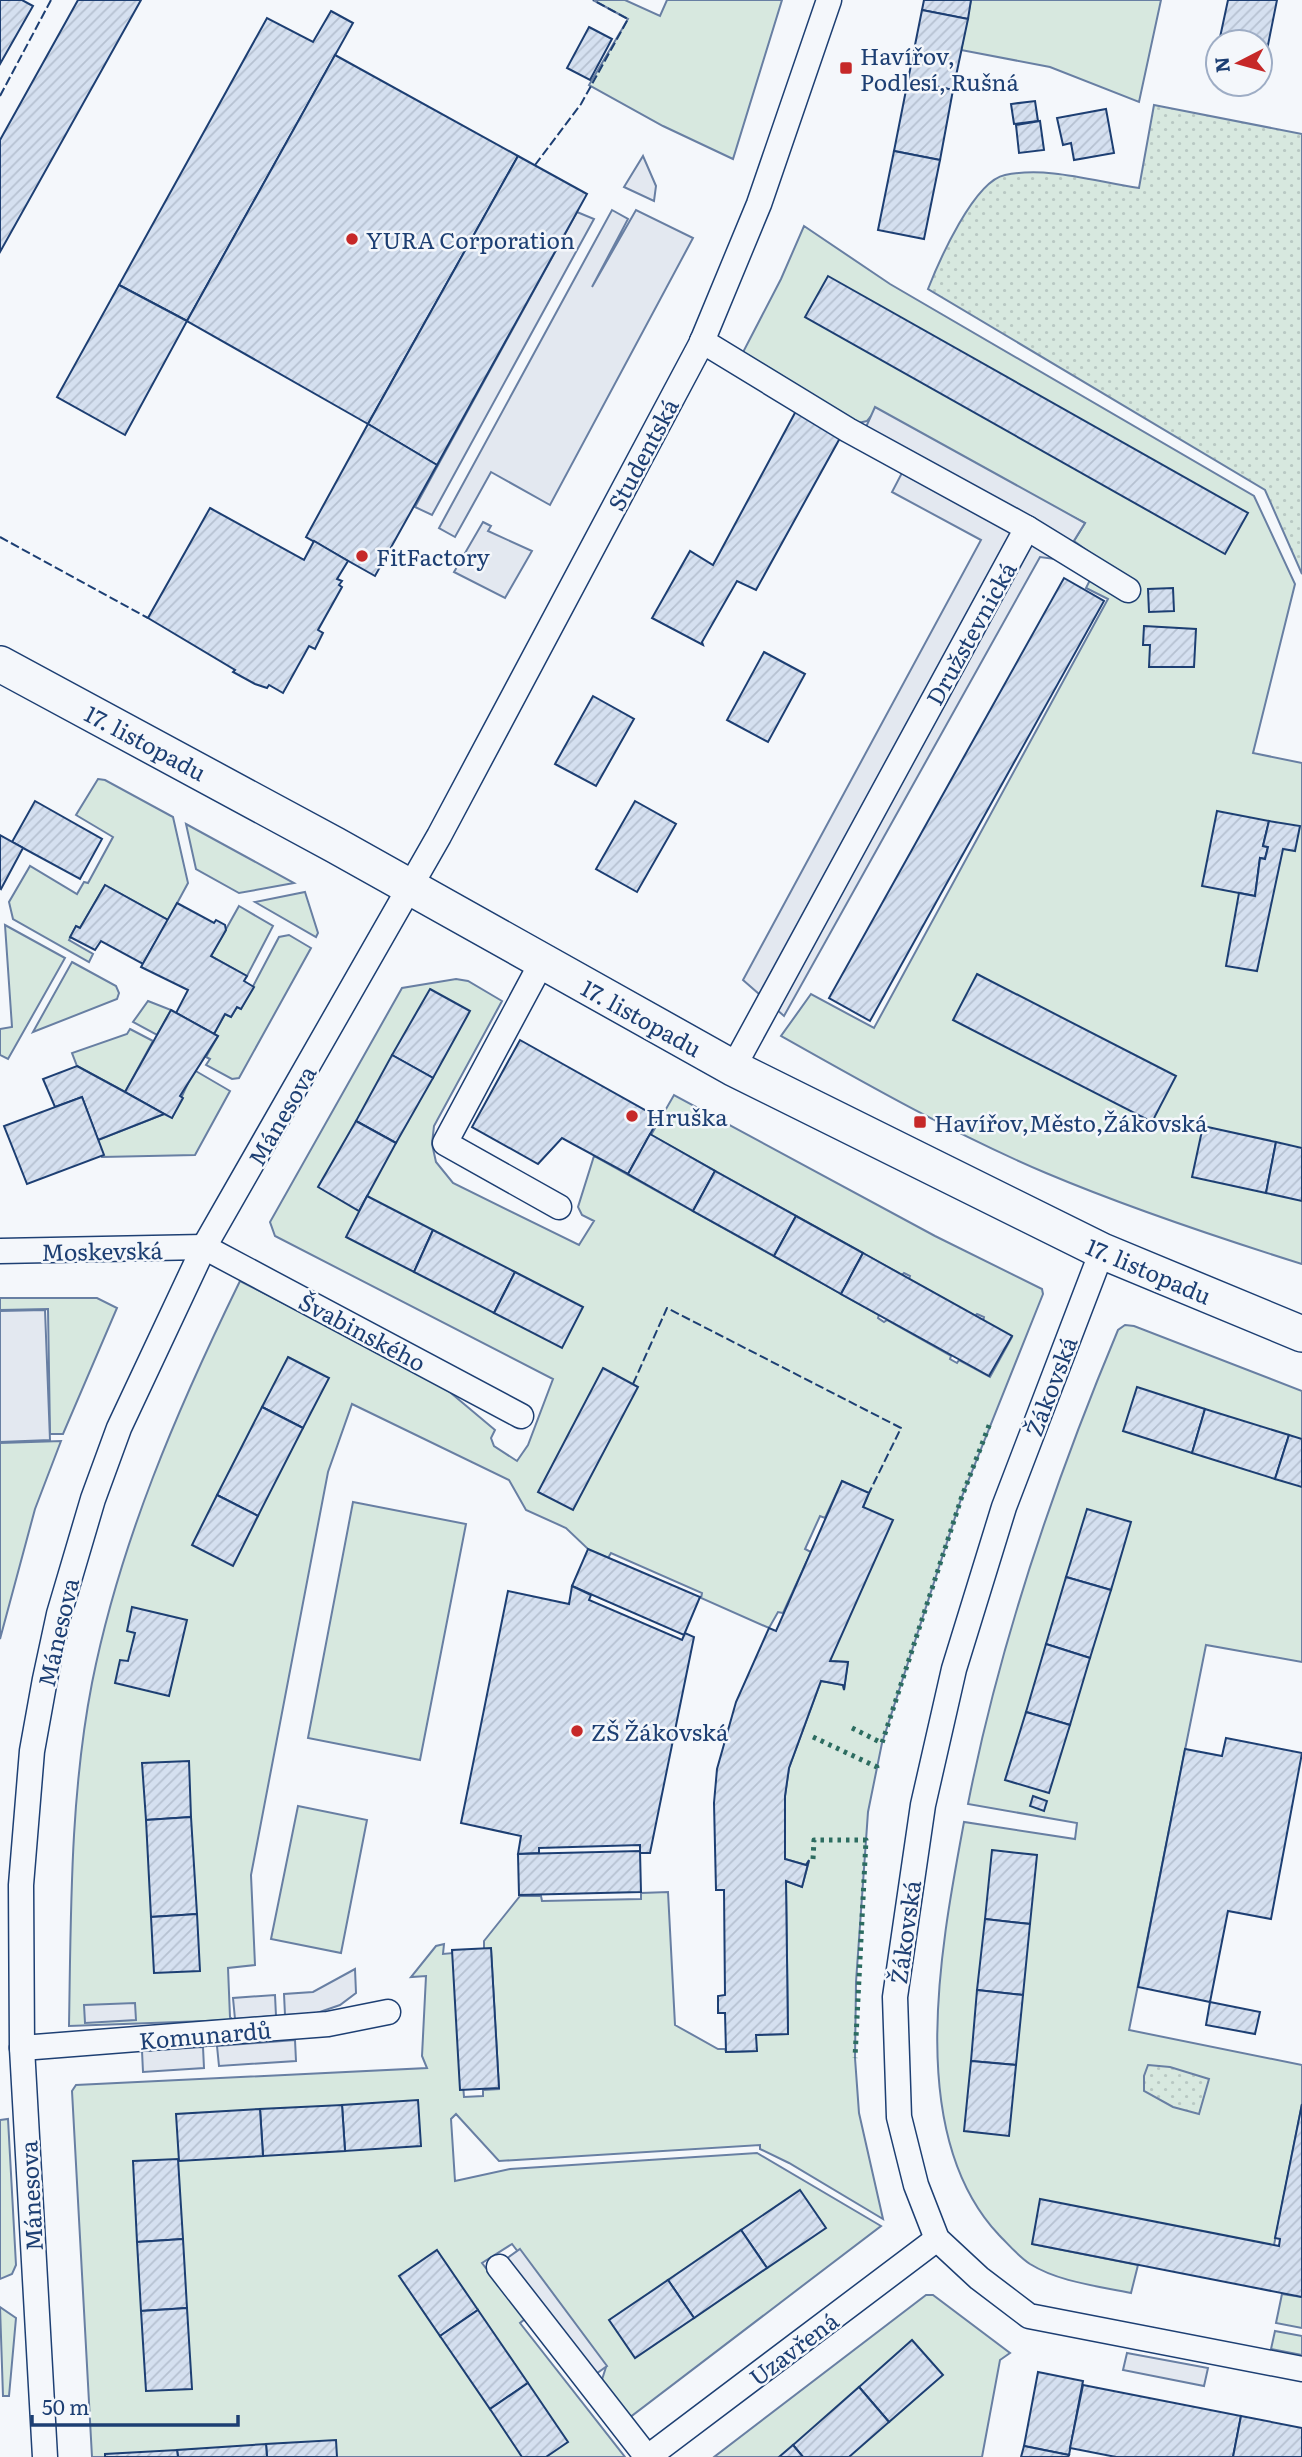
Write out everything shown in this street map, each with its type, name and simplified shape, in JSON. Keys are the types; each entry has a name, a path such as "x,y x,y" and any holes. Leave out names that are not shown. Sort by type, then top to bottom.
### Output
{"street":[{"name":"Studentská","path":"411,888 702,341 759,204 827,1"},
{"path":"702,341 848,430 1027,528 1128,590"},
{"name":"Družstevnická","path":"733,1068 1027,528"},
{"name":"17. listopadu","path":"0,664 411,888 733,1068 1102,1251 1302,1334"},
{"name":"Mánesova","path":"45,2457 22,2048 21,1885 34,1739 56,1627 93,1499 119,1428 204,1247 411,888"},
{"path":"542,962 446,1143 559,1207"},
{"name":"Moskevská","path":"0,1251 204,1247"},
{"name":"Švabinského","path":"204,1247 521,1416"},
{"name":"Žákovská","path":"1102,1251 1004,1507 954,1669 923,1805 895,2010 899,2117 916,2185 937,2239 979,2278 1029,2316 1302,2369"},
{"name":"Komunardů","path":"22,2048 328,2024 387,2012"},
{"name":"Uzavřená","path":"499,2267 647,2457 937,2239"}],"shaded area":[{"path":"593,0 625,0 660,16 667,0 782,0 733,159 663,126 589,85 628,19"},
{"path":"971,0 1161,0 1139,102 1050,67 961,50"},
{"path":"1154,105 1302,134 1302,574 1265,490 928,289 959,224 981,191 993,180 1005,175 1038,172 1139,188"},
{"path":"643,156 656,186 654,201 624,187"},
{"path":"612,210 628,219 592,287 636,210 693,238 550,505 491,472 455,537 439,528"},
{"path":"577,212 594,219 432,515 415,507"},
{"path":"804,226 890,284 1254,496 1295,584 1253,753 1302,763 1302,1264 1173,1222 1046,1173 945,1126 781,1036 811,994 874,1028 1108,599 1086,588 1100,560 1074,541 1085,523 872,415 867,421 858,423 740,358 781,279"},
{"path":"875,407 1085,523 1062,560 1040,557 784,1016 743,980 981,540 892,492 903,471 857,447"},
{"path":"483,522 491,526 488,531 532,551 505,598 454,572"},
{"path":"98,779 105,780 173,817 188,883 168,920 105,885 80,928 76,926 69,940 93,954 89,962 13,919 9,902 30,866 77,894 84,882 88,883 113,837 76,815"},
{"path":"186,824 294,883 239,893 196,869"},
{"path":"305,892 318,933 316,937 255,902"},
{"path":"239,906 273,926 247,976 211,956"},
{"path":"5,925 65,958 8,1059 0,1055 0,1029 12,1027"},
{"path":"289,935 311,948 239,1078 232,1079 206,1065 210,1059 206,1057 218,1036 214,1034 225,1014 231,1017 237,1007 241,1009 279,937"},
{"path":"72,962 116,986 119,993 117,999 33,1032"},
{"path":"456,979 468,981 502,1001 434,1126 432,1144 436,1162 453,1183 579,1245 594,1221 582,1215 578,1207 594,1156 879,1315 878,1318 884,1322 887,1320 951,1356 950,1359 957,1363 959,1360 990,1377 1012,1337 983,1321 984,1317 977,1314 975,1316 909,1279 910,1276 904,1273 902,1275 651,1135 674,1095 935,1236 1042,1289 1043,1294 961,1499 882,1743 868,1812 856,1982 855,2058 859,2113 883,2219 789,2163 760,2149 760,2145 499,2161 456,2114 451,2119 455,2181 510,2169 757,2153 881,2226 625,2421 599,2389 606,2367 512,2244 482,2263 525,2319 520,2323 625,2457 92,2457 72,2091 76,2085 427,2068 422,2056 426,1976 411,1977 436,1946 444,1944 443,1954 453,1953 464,2097 483,2096 483,2090 499,2089 491,1949 484,1949 484,1941 520,1896 541,1896 542,1901 641,1899 641,1893 668,1892 675,2025 718,2049 725,2049 726,2052 756,2051 756,2035 788,2034 786,1881 802,1887 809,1861 806,1865 785,1859 785,1796 789,1768 821,1681 843,1685 844,1689 848,1662 830,1661 863,1507 869,1493 842,1481 825,1518 820,1516 805,1549 811,1552 783,1613 778,1612 769,1628 701,1598 702,1593 611,1553 608,1558 589,1550 566,1528 526,1510 509,1480 352,1404 328,1472 251,1875 255,1965 228,1968 230,2017 233,2020 69,2026 71,1897 76,1811 79,1768 92,1683 118,1579 153,1478 194,1378 240,1281 439,1383 495,1430 491,1438 494,1446 517,1461 528,1445 553,1379 275,1236 270,1222 402,988"},
{"path":"148,1001 171,1010 157,1035 133,1022"},
{"path":"130,1029 153,1041 125,1092 77,1066 72,1053 127,1034"},
{"path":"194,1070 230,1091 195,1155 102,1157 98,1140 164,1114 172,1118"},
{"path":"0,1298 97,1298 117,1308 63,1434 50,1434 48,1309 0,1310"},
{"path":"45,1310 50,1440 0,1442 0,1311"},
{"path":"1125,1325 1134,1326 1302,1391 1302,1662 1206,1645 1129,2030 1302,2065 1302,2104 1274,2245 1032,2244 1138,2265 1131,2293 1079,2283 1041,2270 1021,2258 999,2235 969,2193 950,2145 940,2093 937,2037 946,1925 964,1822 1075,1839 1077,1823 968,1804 996,1683 1031,1563 1094,1388 1118,1330"},
{"path":"61,1441 35,1509 0,1639 0,1443"},
{"path":"353,1502 466,1524 420,1760 308,1738"},
{"path":"298,1806 367,1820 341,1953 271,1939"},
{"path":"355,1969 356,1993 340,2005 314,2014 285,2015 284,1994 313,1992"},
{"path":"275,1995 276,2016 235,2019 233,1998"},
{"path":"135,2003 136,2020 85,2023 84,2005"},
{"path":"295,2040 296,2061 219,2066 217,2046"},
{"path":"203,2047 204,2068 143,2072 142,2051"},
{"path":"1148,2065 1170,2067 1209,2079 1199,2114 1173,2107 1144,2091 1144,2076"},
{"path":"8,2119 16,2265 12,2274 0,2279 0,2120"},
{"path":"520,2249 607,2366 593,2376 506,2259"},
{"path":"1282,2294 1302,2297 1302,2328 1276,2323"},
{"path":"926,2295 933,2295 1010,2353 1000,2360 982,2457 714,2457"},
{"path":"0,2307 16,2318 9,2396 3,2396"},
{"path":"1275,2331 1302,2336 1302,2355 1271,2349"},
{"path":"1127,2353 1208,2368 1204,2386 1123,2370"}],"building":[{"path":"0,0 22,0 33,6 0,64"},
{"path":"78,0 141,0 0,252 0,140"},
{"path":"924,0 971,0 968,19 922,10"},
{"path":"1228,0 1277,0 1271,28 1222,28"},
{"path":"922,10 968,19 953,90 908,80"},
{"path":"331,11 353,23 187,321 119,285 267,18 313,42"},
{"path":"589,27 612,39 590,80 567,68"},
{"name":"YURA Corporation","path":"335,55 518,156 368,424 187,321"},
{"path":"908,80 953,90 940,160 894,151"},
{"path":"1035,101 1038,121 1014,124 1011,104"},
{"path":"1106,109 1114,153 1074,160 1071,143 1063,145 1057,118"},
{"path":"1040,121 1044,150 1019,153 1016,125"},
{"path":"894,151 940,160 924,239 878,230"},
{"path":"518,156 587,194 437,465 368,424"},
{"path":"828,276 1248,513 1225,554 805,317"},
{"path":"119,285 187,321 125,435 57,397"},
{"path":"796,411 840,438 756,590 737,581 702,642 703,645 652,618 690,551 713,565"},
{"path":"368,424 437,465 375,576 306,537"},
{"path":"210,508 304,560 314,541 348,561 337,579 342,581 339,585 342,587 318,630 323,633 315,649 309,646 283,693 269,685 267,688 255,684 233,672 235,670 148,618"},
{"path":"1064,578 1104,601 870,1021 829,998"},
{"path":"1173,588 1174,611 1149,612 1148,589"},
{"path":"1144,626 1196,629 1194,667 1149,667 1150,645 1143,645"},
{"path":"764,652 805,674 768,742 727,720"},
{"path":"593,696 634,719 596,786 555,764"},
{"path":"35,801 102,839 80,879 12,842"},
{"path":"635,801 676,824 637,892 596,869"},
{"path":"1217,811 1269,821 1263,846 1268,847 1265,859 1260,858 1255,896 1202,886"},
{"path":"1269,821 1300,826 1295,851 1283,849 1257,971 1226,966 1239,893 1255,896 1260,858 1265,859 1268,847 1263,846"},
{"path":"0,835 23,848 1,889 0,888"},
{"path":"105,885 168,920 143,964 101,941 95,950 70,937 76,926 80,928"},
{"path":"177,903 214,923 216,920 225,925 226,930 211,956 247,976 244,981 254,987 241,1009 237,1007 231,1017 225,1014 214,1034 176,1013 188,990 141,967"},
{"path":"977,974 1176,1076 1152,1122 953,1020"},
{"path":"430,989 470,1011 433,1078 392,1055"},
{"path":"171,1010 218,1036 180,1096 183,1098 172,1118 125,1092"},
{"path":"520,1040 659,1118 628,1174 562,1138 538,1164 472,1127"},
{"path":"392,1055 433,1078 396,1143 356,1121"},
{"path":"77,1066 164,1114 98,1140 82,1097 55,1107 43,1079"},
{"path":"82,1097 104,1155 27,1184 4,1126"},
{"path":"356,1121 396,1143 359,1211 318,1187"},
{"path":"1203,1126 1276,1142 1266,1193 1192,1177"},
{"path":"650,1134 715,1171 693,1211 628,1174"},
{"path":"1276,1142 1302,1148 1302,1201 1266,1193"},
{"path":"715,1171 796,1216 774,1256 693,1211"},
{"path":"367,1196 433,1230 414,1272 346,1237"},
{"path":"796,1216 863,1253 841,1294 774,1256"},
{"path":"433,1230 515,1272 494,1313 414,1272"},
{"path":"863,1253 1012,1336 989,1376 841,1294"},
{"path":"515,1272 583,1307 562,1348 494,1313"},
{"path":"288,1357 329,1378 303,1428 262,1407"},
{"path":"603,1368 638,1387 573,1510 538,1492"},
{"path":"1137,1387 1205,1409 1192,1453 1123,1431"},
{"path":"262,1407 303,1428 258,1516 217,1495"},
{"path":"1205,1409 1289,1435 1275,1479 1192,1453"},
{"path":"1289,1435 1302,1439 1302,1487 1275,1479"},
{"name":"ZŠ Žákovská","path":"842,1481 869,1493 863,1507 893,1520 830,1661 848,1662 844,1690 843,1685 821,1681 789,1768 785,1796 785,1859 806,1865 809,1860 802,1887 786,1881 788,2034 756,2035 757,2051 726,2052 725,2013 718,2013 718,1996 725,1995 724,1890 716,1890 714,1803 717,1769 736,1702 769,1628 776,1631"},
{"path":"217,1495 258,1516 233,1566 192,1545"},
{"path":"1087,1509 1131,1522 1111,1590 1066,1577"},
{"path":"588,1549 700,1597 684,1635 572,1586"},
{"path":"1066,1577 1111,1590 1090,1658 1046,1644"},
{"name":"ZŠ Žákovská","path":"572,1586 591,1595 589,1600 682,1640 685,1633 694,1637 650,1853 640,1853 640,1845 539,1848 539,1853 518,1854 521,1836 461,1823 508,1591 569,1604"},
{"path":"132,1607 187,1620 169,1696 115,1683 120,1660 128,1661 135,1633 127,1631"},
{"path":"1046,1644 1090,1658 1070,1725 1026,1712"},
{"path":"1026,1712 1070,1725 1049,1793 1005,1780"},
{"path":"1226,1738 1302,1753 1271,1919 1228,1911 1210,2002 1138,1987 1185,1749 1222,1756"},
{"path":"189,1761 191,1817 146,1820 142,1763"},
{"path":"1033,1796 1047,1801 1044,1811 1030,1806"},
{"path":"191,1817 197,1914 151,1917 146,1820"},
{"path":"992,1850 1037,1855 1030,1924 985,1919"},
{"path":"640,1851 641,1892 519,1895 518,1854"},
{"path":"197,1914 200,1971 154,1973 151,1917"},
{"path":"985,1919 1030,1924 1023,1995 977,1990"},
{"path":"491,1948 499,2088 460,2090 452,1950"},
{"path":"977,1990 1023,1995 1016,2065 971,2061"},
{"path":"1210,2002 1260,2012 1255,2034 1206,2025"},
{"path":"971,2061 1016,2065 1009,2136 964,2131"},
{"path":"418,2100 421,2146 345,2151 342,2105"},
{"path":"1302,2104 1302,2297 1032,2244 1040,2199 1279,2246 1280,2239 1275,2238"},
{"path":"342,2105 345,2151 263,2156 260,2109"},
{"path":"260,2109 263,2156 179,2161 176,2114"},
{"path":"178,2159 183,2239 137,2242 133,2161"},
{"path":"800,2190 826,2228 767,2268 741,2230"},
{"path":"741,2230 767,2268 694,2318 668,2280"},
{"path":"183,2239 187,2308 141,2311 137,2242"},
{"path":"437,2250 478,2310 440,2336 399,2276"},
{"path":"668,2280 694,2318 635,2358 609,2320"},
{"path":"187,2308 192,2389 146,2391 141,2311"},
{"path":"478,2310 528,2383 490,2409 440,2336"},
{"path":"912,2340 943,2375 889,2422 859,2387"},
{"path":"1038,2372 1083,2381 1069,2455 1024,2446"},
{"path":"528,2383 568,2442 546,2457 522,2457 490,2409"},
{"path":"1083,2385 1241,2416 1233,2457 1116,2457 1070,2448"},
{"path":"859,2387 889,2422 849,2457 803,2457 793,2445"},
{"path":"1241,2416 1302,2428 1302,2457 1233,2457"},
{"path":"336,2440 337,2457 267,2457 266,2444"},
{"path":"266,2444 267,2457 178,2457 177,2450"},
{"path":"793,2445 803,2457 779,2457"},
{"path":"1024,2446 1069,2455 1021,2457"},
{"path":"177,2450 178,2457 105,2457 105,2454"}],"hedge":[{"path":"852,1728 882,1743 961,1499 990,1423"},
{"path":"813,1737 877,1767 876,1772"},
{"path":"813,1859 814,1840 866,1840 855,2058"}],"fence":[{"path":"0,96 51,0"},
{"path":"535,165 581,104 628,19 593,0"},
{"path":"0,537 148,618"},
{"path":"633,1384 667,1308 901,1428 869,1493"}],"place":[{"name":"Havířov, Podlesí, Rušná","path":"846,68"},
{"name":"YURA Corporation","path":"352,239"},
{"name":"FitFactory","path":"362,556"},
{"name":"Hruška","path":"632,1116"},
{"name":"Havířov,Město,Žákovská","path":"920,1122"},
{"name":"ZŠ Žákovská","path":"577,1731"}]}
